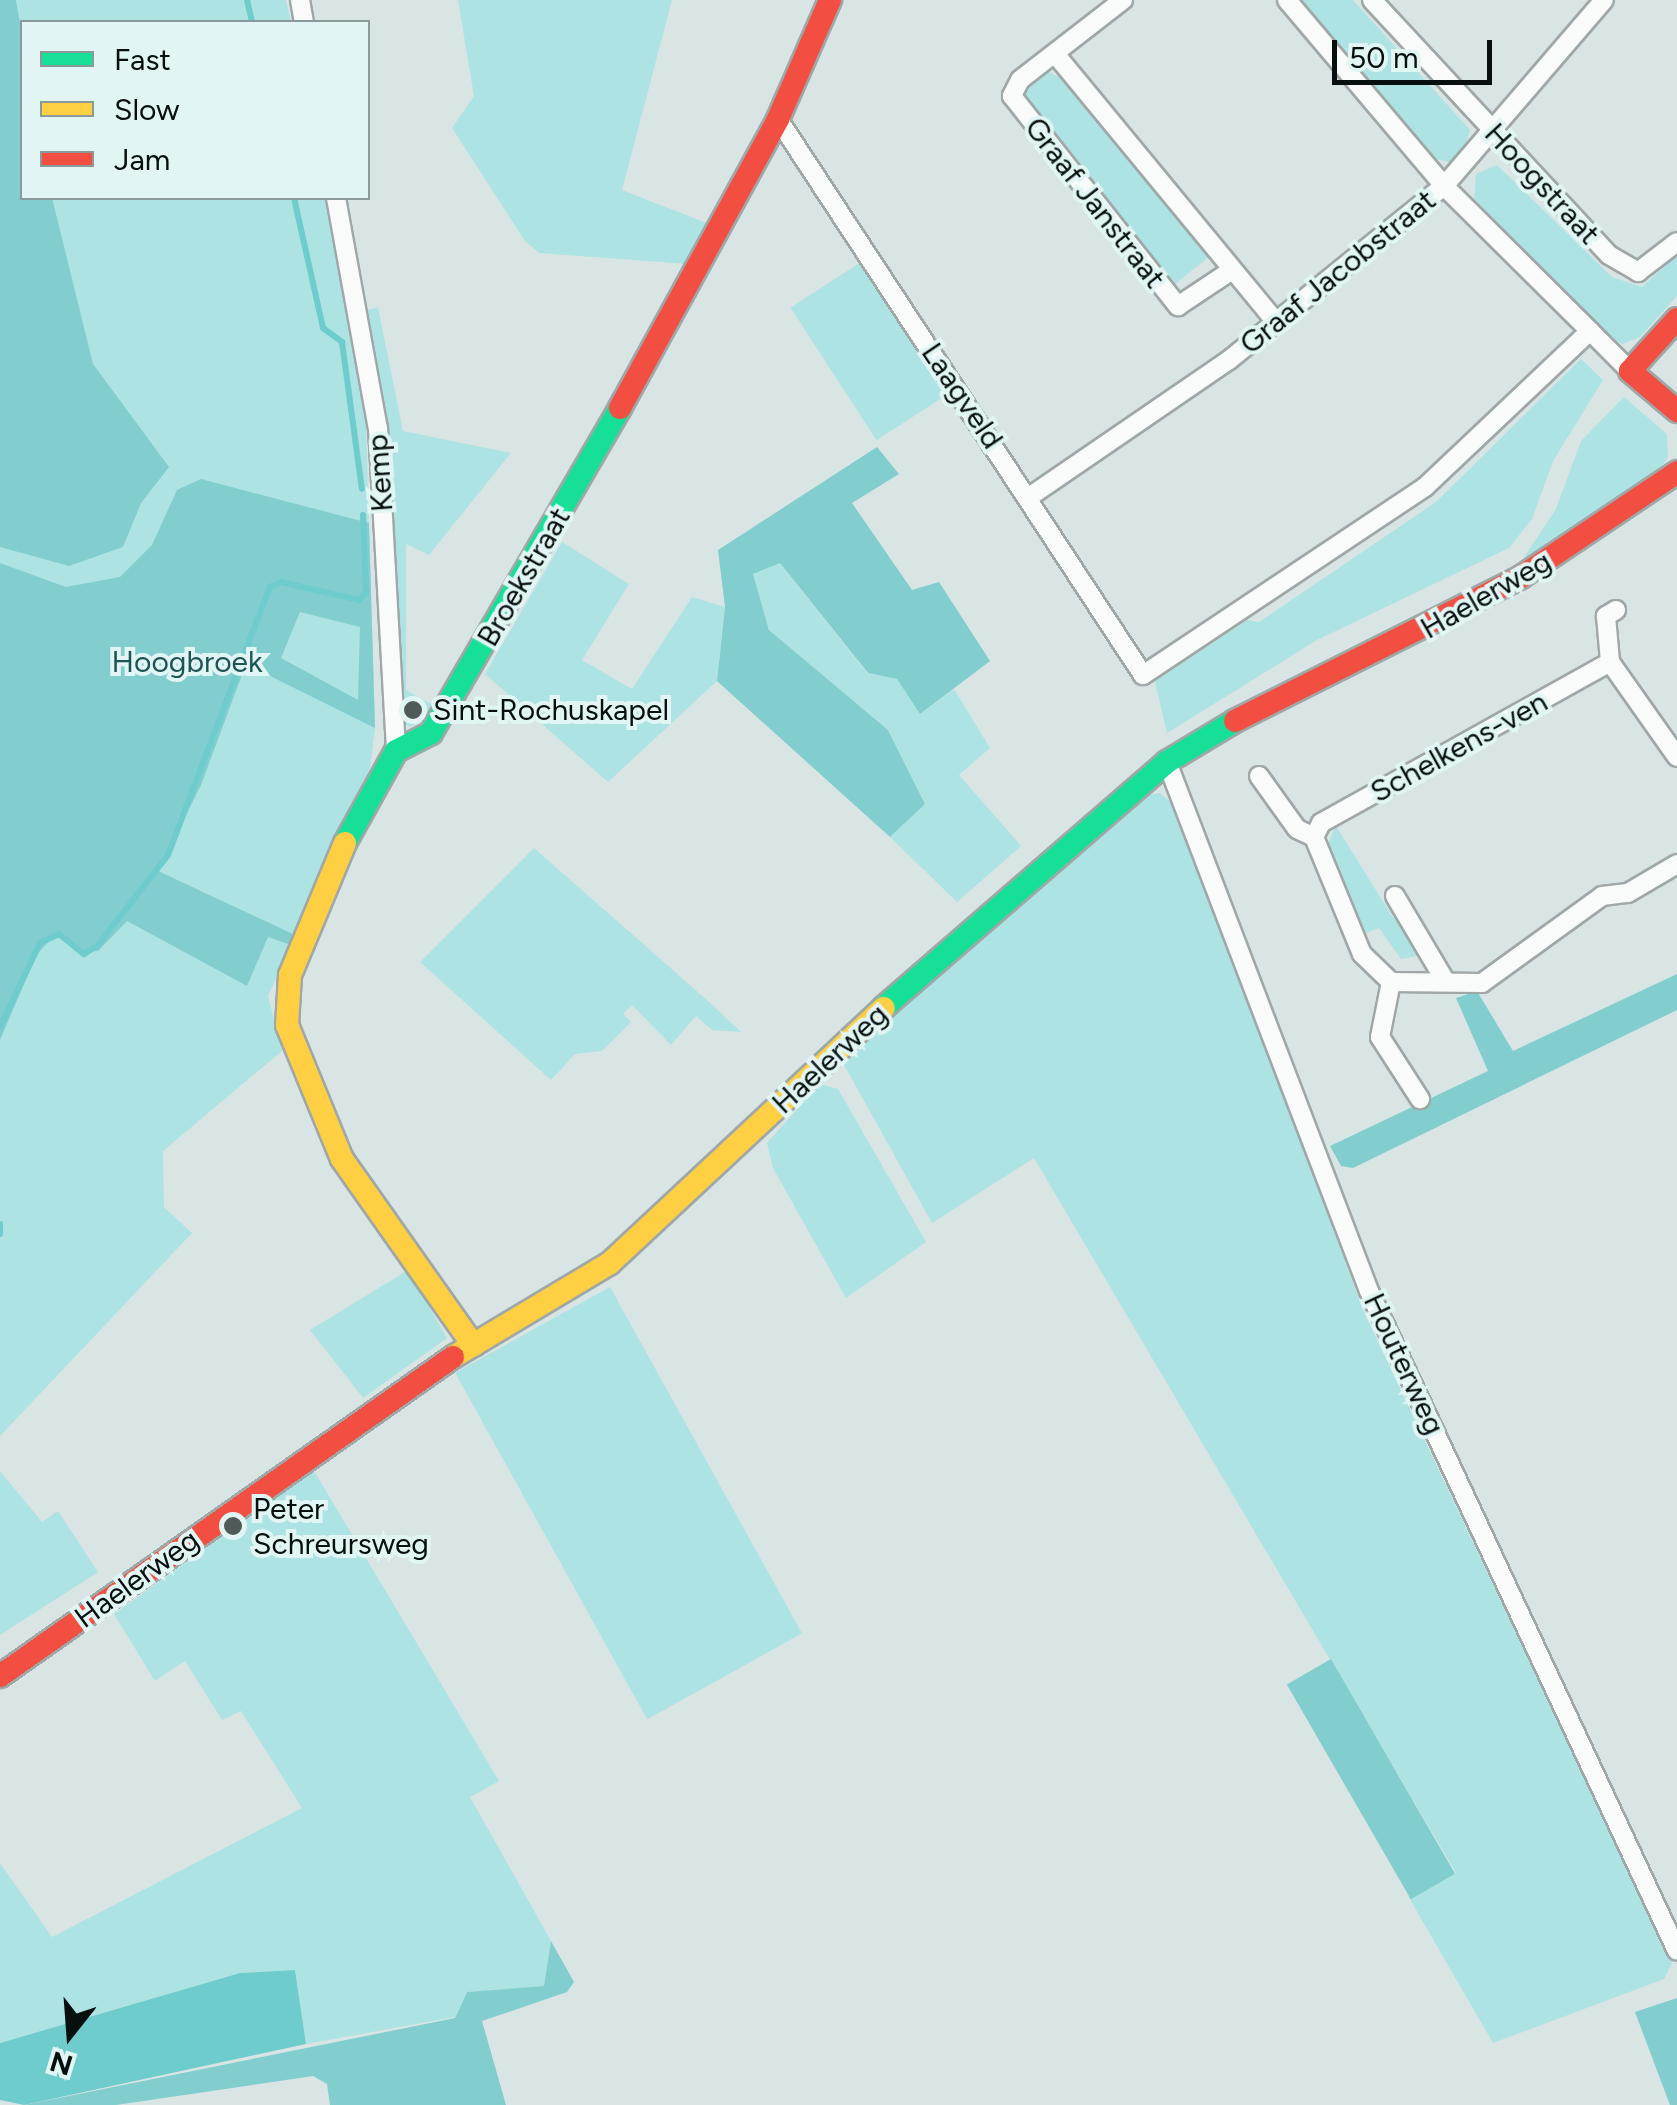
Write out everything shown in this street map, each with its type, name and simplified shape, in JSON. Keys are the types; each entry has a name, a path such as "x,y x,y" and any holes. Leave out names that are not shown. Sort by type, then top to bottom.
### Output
{"street":[{"name":"Broekstraat","path":"473,1345 342,1159 287,1025 290,975 351,829 396,751 431,733 527,578 778,119 830,0"},
{"name":"Graaf Janstraat","path":"1123,0 1056,56 1020,80 1012,96 1163,292 1178,306 1192,302 1232,270"},
{"path":"1287,0 1444,186 1630,371 1677,411"},
{"name":"Hoogstraat","path":"1372,0 1609,255 1638,272 1677,242"},
{"name":"Graaf Jacobstraat","path":"1029,497 1277,323 1444,186 1494,134 1604,0"},
{"name":"Graaf Janstraat","path":"1056,56 1277,323"},
{"name":"Laagveld","path":"778,119 1143,675 1425,487 1590,331"},
{"name":"Kemp","path":"336,200 378,428 396,751"},
{"path":"1630,371 1677,319"},
{"name":"Haelerweg","path":"0,1676 473,1345 553,1301 647,1232 981,916 1167,762 1276,696 1407,640 1521,577 1677,472"},
{"path":"1616,610 1606,616 1610,662 1676,754"},
{"name":"Schelkens-ven","path":"1314,837 1321,823 1610,662"},
{"name":"Houterweg","path":"1167,762 1369,1290 1677,1951"},
{"path":"1259,776 1297,828 1314,837 1362,954 1391,982 1444,979 1482,983 1602,896 1628,893 1677,864"},
{"path":"1395,896 1444,979"},
{"path":"1391,982 1380,1037 1420,1099"}],"green space":[{"name":"Hoogbroek","path":"0,0 286,0 291,20 20,20 20,200 327,200 366,423 375,728 370,769 268,996 282,1051 163,1151 164,1207 192,1233 0,1436"},
{"path":"0,0 16,0 20,23 20,200 52,200 93,364 169,467 141,503 123,547 69,566 0,547"},
{"path":"458,0 672,0 622,190 709,224 687,264 539,253 525,241 452,128 474,96"},
{"path":"1298,0 1353,0 1470,130 1464,150 1450,162 1435,159"},
{"path":"1048,72 1063,79 1210,256 1169,289 1022,99 1021,89"},
{"path":"1497,165 1612,277 1642,287 1677,255 1677,296 1640,337 1622,344 1608,336 1474,199 1476,174"},
{"path":"861,262 947,395 877,440 791,308"},
{"path":"378,307 403,431 511,453 429,555 406,544 406,690 433,705 473,644 440,708 410,727 397,719 384,422 367,310"},
{"path":"1581,359 1603,380 1553,461 1532,519 1509,548 1317,640 1167,733 1155,681 1247,620 1259,622 1436,502"},
{"path":"1624,397 1667,434 1668,457 1656,475 1517,568 1556,509 1581,441"},
{"path":"877,447 899,474 852,503 912,590 939,582 990,661 920,714 897,679 868,673 780,563 753,574 769,630 888,730 925,804 890,837 717,681 725,607 718,550"},
{"path":"201,479 369,523 375,728 246,664 201,785 158,871 295,935 291,945 268,937 247,986 127,921 98,951 82,952 55,935 37,954 0,1040 0,563 66,587 120,577 152,545 177,490","holes":["300,612 360,627 358,700 281,658"]},
{"path":"562,542 629,584 582,660 632,689 692,597 725,607 717,681 608,782 485,674"},
{"path":"779,562 867,673 897,679 920,714 954,689 990,748 959,775 1021,846 957,902 890,837 925,804 888,730 769,630 753,574"},
{"path":"1160,793 1178,808 1363,1310 1672,1963 1664,1979 1493,2043 1408,1896 1456,1873 1034,1158 932,1223 843,1063 989,926 1143,796"},
{"path":"1336,826 1390,913 1422,955 1401,959 1379,928 1364,934 1328,843"},
{"path":"534,848 741,1032 712,1030 696,1016 671,1045 632,1005 623,1014 631,1022 602,1051 575,1054 551,1080 420,962"},
{"path":"1677,974 1677,1010 1353,1168 1341,1166 1330,1146 1488,1071 1456,998 1477,991 1513,1051"},
{"path":"820,1084 838,1089 926,1242 846,1298 773,1168 767,1143"},
{"path":"408,1270 447,1338 363,1398 310,1330"},
{"path":"610,1287 802,1633 647,1719 455,1373"},
{"path":"0,1471 42,1522 58,1511 98,1572 0,1635"},
{"path":"314,1471 499,1781 470,1797 551,1941 544,1986 467,1992 455,2017 306,2044 295,1970 240,1973 0,2043 0,1863 52,1937 302,1808 241,1711 222,1720 185,1661 155,1681 114,1614"},
{"path":"1331,1659 1455,1874 1411,1899 1287,1684"},
{"path":"551,1941 574,1982 567,1992 482,2021 506,2105 330,2105 327,2084 313,2076 116,2105 24,2105 455,2018 467,1992 544,1986"},
{"path":"1677,1998 1677,2105 1670,2105 1635,2012"}],"shaded area":[{"path":"295,1970 306,2044 24,2105 0,2100 0,2043 240,1973"}],"waterway":[{"path":"247,0 252,20"},
{"path":"294,200 323,328 342,342 362,489"},
{"path":"0,1027 40,943 59,934 84,954 97,946 168,855 270,587 281,582 359,600 366,592 363,515"},
{"path":"0,1224 0,1234"}],"traffic: fast":[{"path":"345,843 396,751 431,733 620,408"},
{"path":"883,1008 1167,762 1235,721"}],"traffic: slow":[{"path":"345,843 290,975 287,1025 342,1159 473,1345"},
{"path":"453,1357 610,1263 883,1008"}],"traffic: jam":[{"path":"620,408 778,119 830,0"},
{"path":"1677,319 1630,371 1677,411"},
{"path":"1235,721 1521,577 1677,472"},
{"path":"0,1676 453,1357"}],"place":[{"name":"Sint-Rochuskapel","path":"413,710"},
{"name":"Peter Schreursweg","path":"233,1526"}]}
